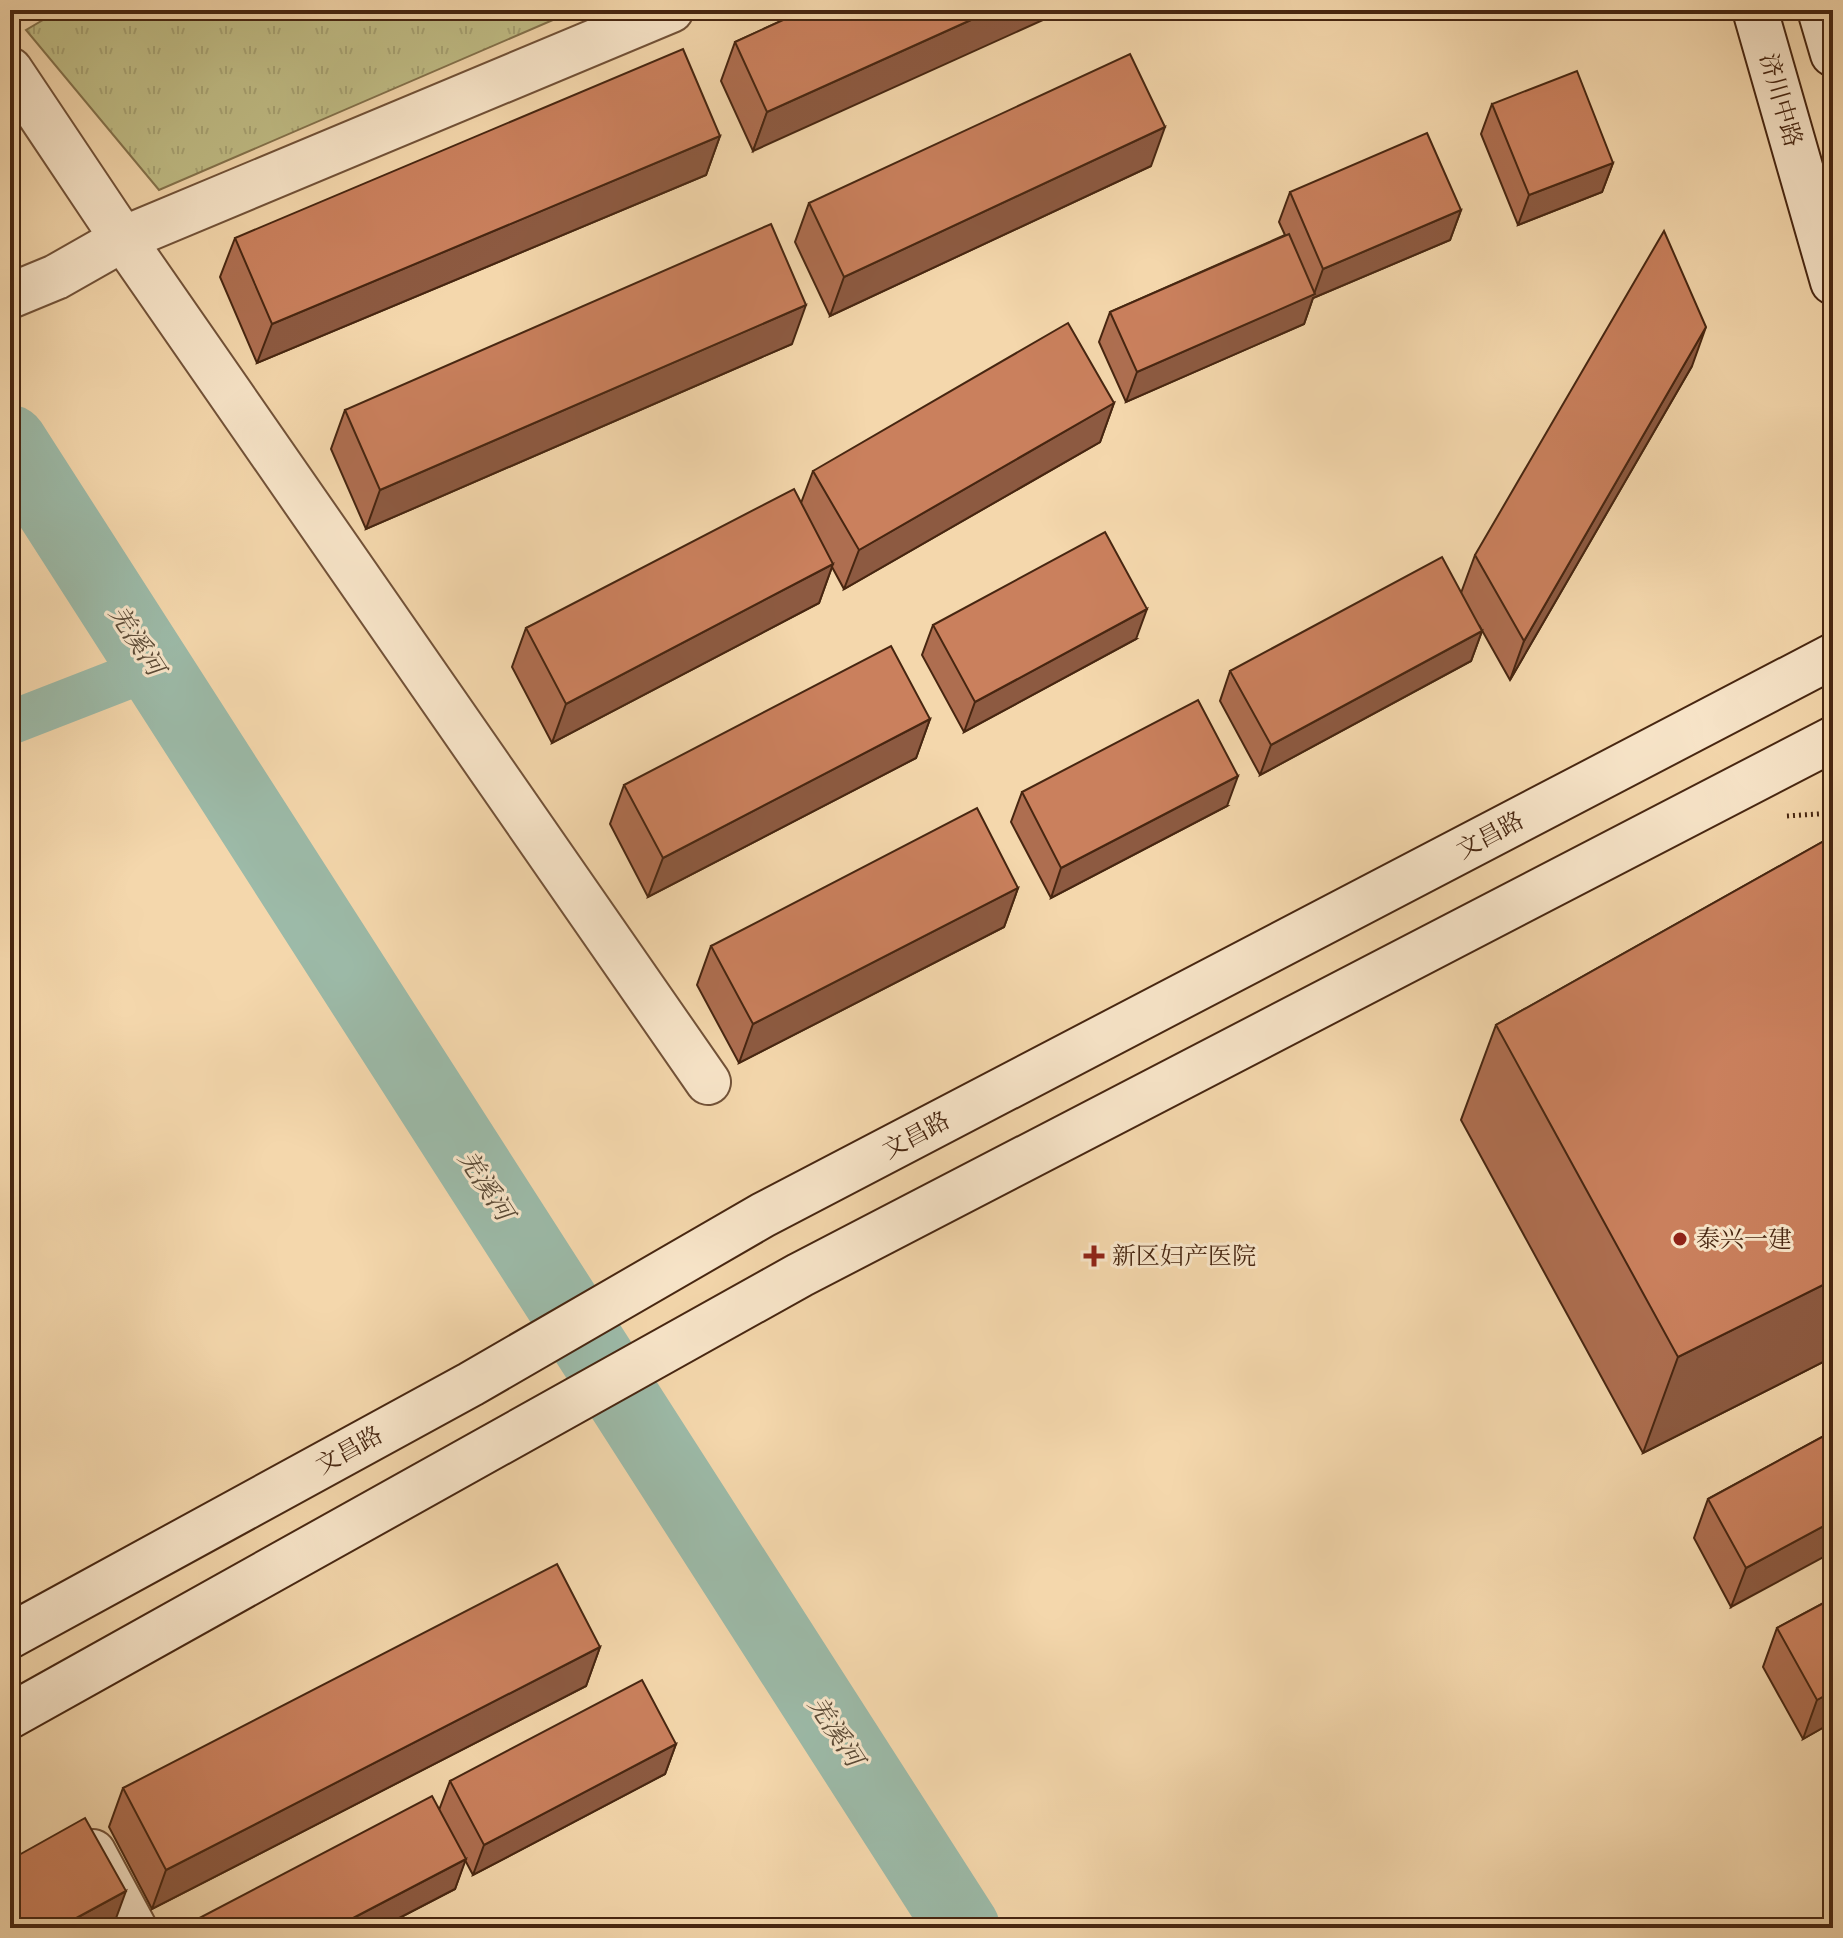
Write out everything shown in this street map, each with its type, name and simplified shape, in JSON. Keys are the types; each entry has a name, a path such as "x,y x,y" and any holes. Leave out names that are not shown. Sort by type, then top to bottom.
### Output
{"main road":[{"path":"10,296 56,277 123,239 671,10"},
{"name":"济川中路","path":"1755,10 1833,282"},
{"path":"1820,10 1833,54"},
{"path":"10,70 123,239 708,1082"},
{"name":"文昌路","path":"10,1636 471,1384 763,1215 1833,656"},
{"path":"10,1716 800,1275 1833,739"},
{"path":"1767,774 1833,770"},
{"path":"80,1827 134,1928"}],"path":[{"path":"1787,816 1833,813"}],"green space":[{"path":"60,10 576,10 159,190 26,30"}],"building":[{"path":"805,10 993,10 767,112 735,42"},
{"path":"683,49 720,136 272,324 235,238"},
{"path":"1130,54 1165,127 844,277 809,203"},
{"path":"1577,71 1613,163 1529,195 1492,104"},
{"path":"1427,133 1461,210 1323,269 1290,192"},
{"path":"771,224 806,305 380,490 345,410"},
{"path":"1664,231 1706,327 1524,641 1475,555"},
{"path":"1289,234 1315,294 1137,372 1110,312"},
{"path":"1068,323 1114,403 859,550 813,471"},
{"path":"794,489 833,564 566,704 526,628"},
{"path":"1105,532 1147,609 975,702 933,625"},
{"path":"1442,557 1482,631 1271,745 1230,671"},
{"path":"891,646 930,719 663,858 624,785"},
{"path":"1198,700 1238,776 1061,868 1022,792"},
{"path":"977,808 1018,888 753,1024 711,946"},
{"name":"泰兴一建","path":"1833,836 1833,1280 1678,1357 1496,1025"},
{"path":"1833,1431 1833,1521 1746,1568 1708,1499"},
{"path":"557,1564 600,1647 166,1870 123,1788"},
{"path":"1833,1598 1833,1691 1817,1700 1777,1628"},
{"path":"642,1680 676,1744 484,1845 450,1781"},
{"path":"432,1796 466,1859 334,1928 190,1928 188,1924"},
{"path":"85,1818 126,1891 58,1928 10,1928 10,1860"}],"waterway":[{"name":"羌溪河","path":"10,442 963,1928"},
{"path":"10,723 154,667"}],"place":[{"name":"泰兴一建","path":"1680,1239"},
{"name":"新区妇产医院","path":"1094,1256"}]}
